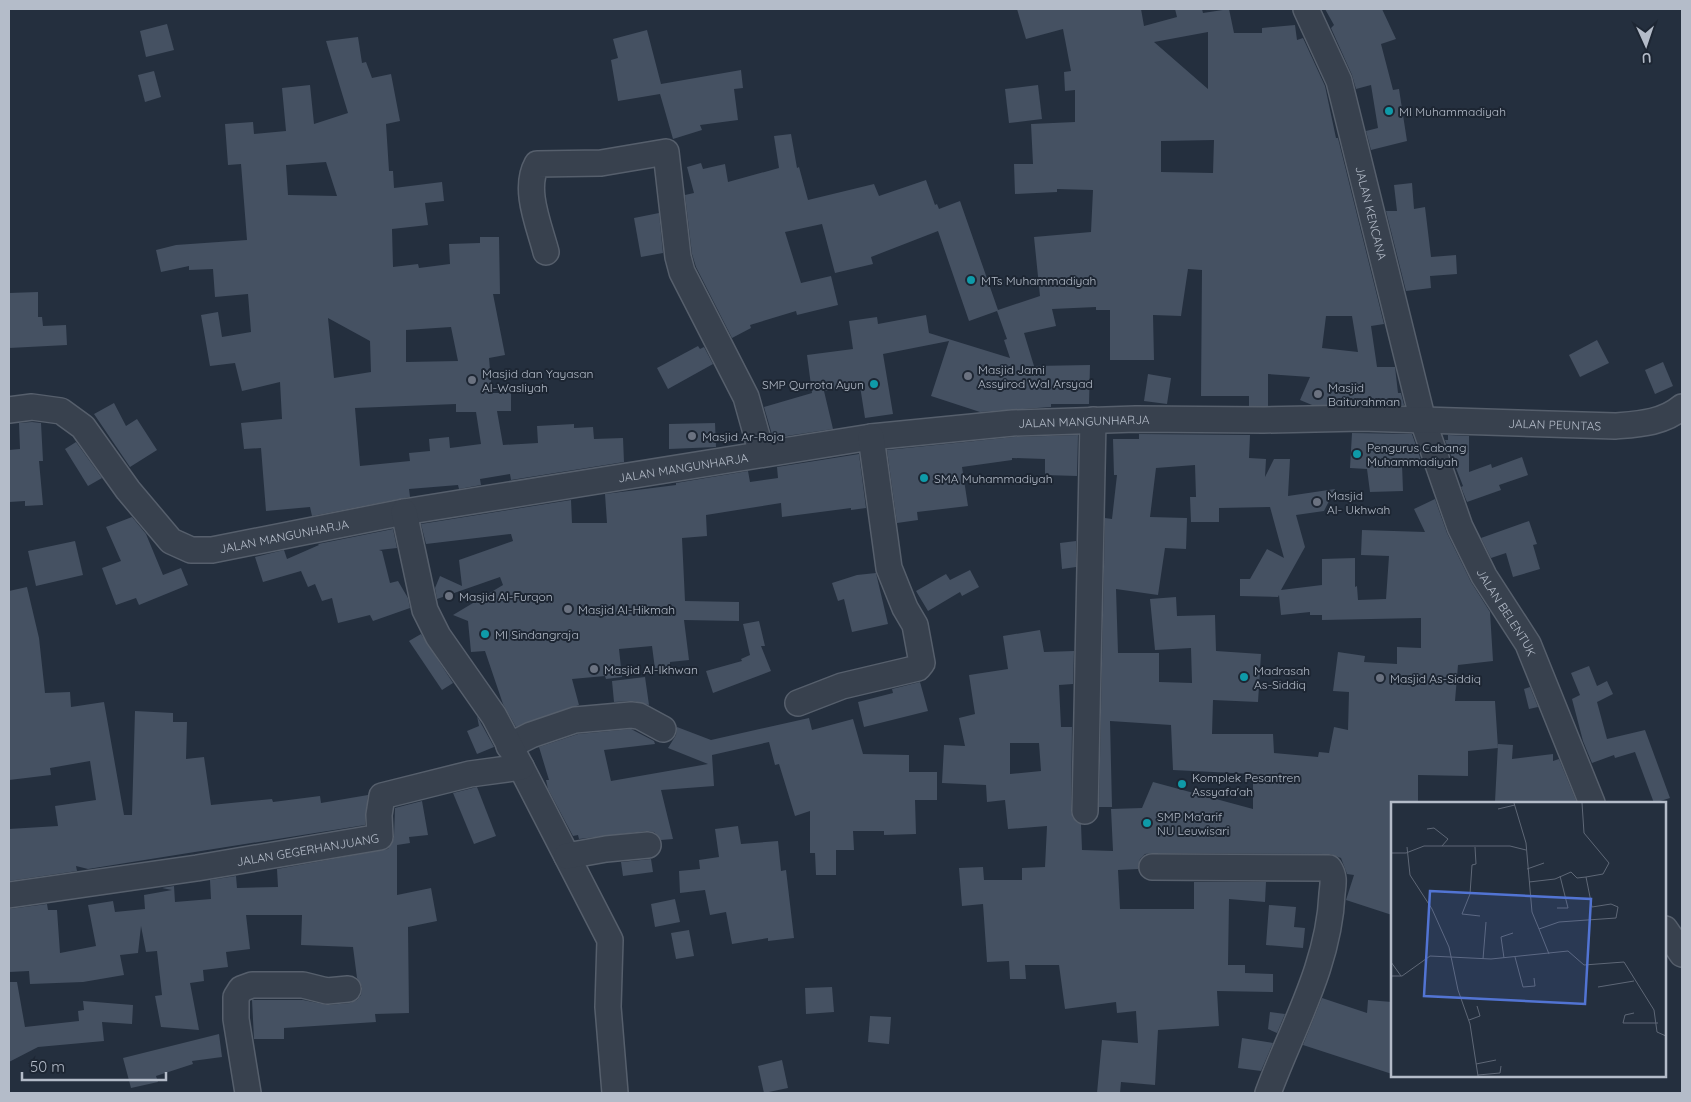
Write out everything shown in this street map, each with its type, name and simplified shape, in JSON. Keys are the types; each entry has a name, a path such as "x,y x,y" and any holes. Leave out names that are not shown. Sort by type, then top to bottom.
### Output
{"street":[{"name":"JALAN KENCANA","path":"1306,9 1338,81 1423,421"},
{"path":"546,252 531,189 532,173 537,164 601,163 666,152 678,257 682,272 746,398 762,454"},
{"name":"JALAN MANGUNHARJA","path":"9,410 32,407 61,411 83,427 128,490 171,541 191,550 212,550 404,512 871,437 1013,423 1093,420 1361,418 1423,421"},
{"name":"JALAN PEUNTAS","path":"1423,421 1615,426 1648,423 1674,414 1682,407"},
{"path":"1084,811 1093,420"},
{"name":"JALAN BELENTUK","path":"1423,421 1460,527 1484,576 1528,644 1592,802"},
{"path":"798,703 842,686 918,668 922,663 915,625 905,608 889,568 871,437"},
{"path":"404,512 425,610 438,636 494,716 610,940 608,1006 616,1093"},
{"path":"509,746 531,735 575,720 631,715 639,716 663,729"},
{"name":"JALAN GEGERHANJUANG","path":"9,895 197,868 380,837 379,815 382,796 470,774 521,768"},
{"path":"567,856 606,849 648,845"},
{"path":"1152,867 1329,868 1334,875 1331,923 1311,989 1268,1093"},
{"path":"1666,930 1682,954"},
{"path":"248,1093 236,1019 236,997 241,989 252,985 304,985 327,991 348,989"}],"building":[{"path":"1017,9 1141,9 1144,26 1177,17 1175,9 1202,9 1203,13 1229,9 1234,33 1262,33 1262,28 1295,25 1297,40 1303,38 1325,86 1336,138 1338,138 1384,324 1371,326 1377,367 1395,367 1398,393 1401,393 1404,405 1312,405 1300,400 1310,377 1268,374 1268,406 1249,406 1249,396 1201,396 1202,270 1188,269 1181,316 1153,315 1154,360 1110,360 1110,310 1096,310 1096,307 1052,309 1056,326 1024,333 1034,366 1090,365 1089,404 1051,404 1051,407 980,412 931,396 949,341 883,354 893,414 865,418 860,386 824,391 833,429 773,438 764,407 812,393 807,355 853,349 849,321 877,317 878,324 926,315 929,333 1010,358 1004,340 1007,339 997,311 969,321 938,231 871,257 873,264 835,273 822,224 785,232 801,283 831,276 838,305 797,315 796,311 750,325 751,328 732,338 696,267 692,254 685,195 694,193 687,167 701,163 703,169 725,164 728,182 779,168 774,136 791,134 797,168 799,167 808,200 874,184 879,196 926,180 935,205 937,204 939,209 960,201 998,310 1040,296 1034,237 1091,232 1093,190 1057,189 1057,192 1015,194 1014,164 1033,164 1031,124 1075,122 1075,90 1065,91 1064,72 1071,71 1063,29 1026,39","holes":["1208,32 1208,89 1154,42","1214,140 1213,173 1161,172 1161,141","1326,316 1352,316 1358,352 1322,348"]},
{"path":"1325,9 1382,9 1396,39 1381,44 1393,90 1399,89 1407,141 1371,150 1366,131 1378,128 1371,85 1356,89 1352,75 1331,28 1334,25"},
{"path":"167,24 174,50 146,57 140,31"},
{"path":"647,30 661,84 741,70 743,88 734,89 738,120 700,125 702,130 673,139 660,94 618,101 611,60 618,58 613,39"},
{"path":"358,37 362,63 366,62 372,78 391,74 400,121 386,124 389,171 393,171 394,188 442,182 444,201 425,203 428,225 392,229 393,267 418,264 419,268 450,264 449,244 480,243 480,237 499,237 500,294 493,294 505,355 489,358 492,393 511,393 511,411 497,411 503,445 538,443 537,426 574,424 574,428 593,427 594,439 623,438 624,462 511,480 510,474 480,479 481,485 459,489 458,485 409,489 410,497 312,516 310,507 266,511 261,448 244,449 241,423 282,419 280,382 242,391 235,363 210,366 201,315 218,312 222,337 251,332 248,294 215,297 213,269 189,270 189,266 161,272 156,250 176,245 247,240 241,164 228,165 225,124 253,122 254,134 286,131 282,88 310,85 314,124 348,113 326,41","holes":["326,162 337,196 288,195 286,165","328,318 370,341 371,372 334,378","451,327 458,361 406,362 406,330","456,404 456,412 476,412 481,444 450,448 449,437 429,439 430,451 409,453 410,461 360,466 355,408"]},
{"path":"154,71 161,97 145,102 138,75"},
{"path":"1038,85 1042,119 1009,123 1005,89"},
{"path":"1412,183 1414,209 1425,207 1431,257 1456,255 1457,274 1430,276 1431,288 1406,291 1386,211 1397,211 1394,185"},
{"path":"659,213 663,253 641,257 634,218"},
{"path":"38,292 38,317 42,317 43,326 66,325 67,345 9,348 9,293"},
{"path":"1597,340 1609,363 1580,377 1569,355"},
{"path":"698,346 700,349 704,347 713,364 668,389 657,368"},
{"path":"1663,362 1673,386 1655,394 1645,370"},
{"path":"1148,374 1171,378 1167,404 1144,401"},
{"path":"114,403 126,426 137,419 157,450 130,467 94,414"},
{"path":"19,423 41,423 43,461 39,461 43,505 25,506 25,501 9,502 9,450 20,449"},
{"name":"Masjid Ar-Roja","path":"715,423 716,447 669,449 669,424"},
{"path":"1352,433 1412,434 1422,463 1402,464 1403,491 1370,492 1367,469 1350,468"},
{"path":"1139,434 1250,435 1249,458 1266,459 1265,477 1274,459 1290,459 1288,496 1335,489 1324,511 1296,515 1305,547 1281,590 1322,585 1322,559 1355,558 1355,587 1357,586 1358,600 1386,599 1389,556 1361,555 1362,530 1425,532 1414,509 1435,499 1447,533 1471,582 1490,612 1493,661 1458,665 1455,701 1495,701 1498,748 1468,751 1468,776 1418,775 1418,802 1391,802 1391,915 1346,900 1354,875 1347,874 1341,858 1330,854 1152,853 1145,854 1140,859 1138,869 1118,870 1120,909 1194,909 1194,882 1266,882 1265,902 1229,899 1228,965 1245,965 1245,973 1273,974 1273,992 1217,991 1219,1026 1158,1030 1155,1085 1121,1082 1120,1093 1097,1093 1102,1040 1138,1043 1136,1011 1117,1013 1116,1002 1065,1009 1059,965 1025,965 1026,979 1010,979 1009,961 987,962 983,904 962,906 959,868 983,867 984,880 1022,880 1022,868 1045,867 1047,826 1008,829 1005,800 987,802 986,785 942,783 944,745 965,746 959,718 975,714 969,675 1008,669 1003,636 1040,630 1044,652 1074,651 1073,684 1059,685 1061,727 1072,727 1071,811 1073,818 1081,824 1082,850 1113,851 1111,809 1142,808 1153,782 1253,809 1253,774 1173,770 1171,725 1110,721 1112,807 1099,807 1105,518 1112,519 1117,475 1114,475 1113,439 1139,439","holes":["1195,465 1196,497 1190,497 1191,522 1219,522 1219,508 1270,507 1284,558 1267,549 1250,579 1240,579 1240,596 1278,597 1279,595 1281,615 1310,612 1310,615 1322,615 1322,620 1421,618 1421,648 1397,647 1397,664 1364,662 1365,656 1338,652 1333,691 1349,692 1348,730 1334,727 1329,753 1319,752 1318,757 1274,753 1273,734 1212,734 1213,700 1258,702 1261,654 1216,651 1215,615 1177,616 1176,597 1150,599 1155,650 1191,648 1192,683 1159,682 1159,653 1118,653 1116,589 1158,595 1165,548 1186,549 1187,518 1150,517 1156,468","1010,743 1039,743 1041,771 1010,774"]},
{"path":"1078,435 1077,476 1045,475 1045,459 1012,458 1012,460 962,467 968,506 917,512 918,520 897,523 887,450 1014,437"},
{"path":"1448,435 1469,436 1469,472 1491,464 1492,468 1522,457 1528,475 1499,485 1501,490 1467,502 1461,487 1463,486 1445,440 1448,440"},
{"path":"76,442 102,478 88,486 65,449"},
{"path":"859,454 866,508 851,510 851,508 782,517 781,503 706,515 707,536 682,538 685,601 739,602 739,621 684,620 689,660 670,662 670,667 655,669 652,646 619,649 622,677 606,679 605,676 572,679 579,705 516,727 503,704 485,651 471,652 468,621 453,615 503,585 500,577 437,599 435,588 440,576 462,586 459,560 513,541 511,534 426,544 421,524 571,500 572,523 607,523 605,494 676,485 676,483 748,471 750,482 778,478 777,467"},
{"path":"132,517 146,534 163,575 181,568 188,585 139,605 136,598 116,605 102,568 121,561 106,527"},
{"path":"1529,521 1537,544 1533,545 1540,569 1513,577 1506,553 1491,558 1481,538"},
{"path":"393,529 397,548 379,550 382,551 390,583 398,581 408,598 410,608 373,621 370,615 338,623 332,598 322,601 315,584 308,587 301,571 263,582 255,557 284,550 287,559 318,544"},
{"path":"75,541 83,575 36,586 28,551"},
{"path":"1076,541 1076,567 1062,569 1060,543"},
{"path":"970,570 979,587 962,596 960,592 928,611 916,591 946,574 950,580"},
{"path":"876,573 888,624 852,632 844,599 838,601 832,583 857,575"},
{"path":"27,587 39,638 45,693 70,692 71,707 104,702 124,815 132,815 135,711 173,713 173,722 187,722 186,759 204,757 211,805 272,799 273,802 320,796 321,803 368,795 365,825 88,869 76,866 77,871 9,881 9,829 58,826 55,806 96,800 90,761 50,768 51,775 9,780 9,591"},
{"path":"759,621 765,646 761,646 771,671 713,693 706,671 742,661 741,659 750,655 743,624"},
{"path":"421,634 453,683 442,690 409,641"},
{"path":"1589,666 1597,686 1607,681 1613,694 1597,702 1607,739 1645,730 1670,798 1654,802 1635,752 1615,758 1614,755 1592,763 1583,741 1572,699 1580,695 1571,673"},
{"path":"645,677 649,705 633,701 614,702 612,681"},
{"path":"920,682 928,711 864,727 858,702 893,693 892,689"},
{"path":"1530,687 1538,707 1529,709 1524,689"},
{"path":"477,716 494,747 477,754 467,731 479,726"},
{"path":"809,718 812,730 853,719 863,754 909,755 909,772 937,772 937,800 915,800 916,834 884,835 884,831 853,831 854,850 836,850 836,875 816,875 815,853 810,853 810,811 795,816 779,764 775,765 769,742 712,755 714,786 661,790 673,839 661,840 654,832 647,831 579,839 578,835 573,836 548,789 546,780 549,780 539,747 578,734 631,729 654,741 655,744 604,750 611,781 708,764 668,748 676,735 677,727 711,740"},
{"path":"1498,744 1513,745 1512,759 1553,754 1553,761 1559,759 1577,802 1495,802"},
{"path":"477,787 496,836 474,844 453,793"},
{"path":"422,801 428,835 409,837 410,843 397,845 397,895 431,888 437,921 408,927 409,1013 375,1014 376,1022 284,1028 284,1039 254,1039 252,1000 303,1000 328,1005 350,1003 357,1000 361,995 362,987 357,978 353,947 301,945 302,915 246,915 250,949 226,952 228,967 203,970 204,981 190,983 199,1030 161,1027 155,996 162,995 157,951 146,952 141,926 138,953 120,955 124,975 83,982 30,984 29,971 9,972 9,909 47,904 48,910 57,910 60,953 96,946 88,905 113,901 115,912 145,909 144,895 172,890 162,888 174,886 175,902 211,899 210,880 236,876 237,888 278,887 277,869 388,849 394,837 395,808"},
{"path":"738,826 741,844 778,841 781,871 786,870 794,938 768,941 768,938 732,944 726,912 710,915 705,890 680,893 679,871 700,869 699,860 719,857 715,829"},
{"path":"651,859 653,872 623,876 621,862"},
{"path":"675,899 680,922 655,927 651,904"},
{"path":"1269,905 1296,907 1294,927 1305,928 1303,948 1266,945"},
{"path":"689,930 694,956 676,959 671,933"},
{"path":"9,982 17,982 25,1027 79,1021 78,1011 84,1010 83,1001 133,1005 132,1024 102,1022 104,1041 38,1047 9,1062"},
{"path":"832,987 834,1012 806,1014 805,988"},
{"path":"1322,998 1367,1013 1368,1000 1391,1002 1391,1074 1303,1045"},
{"path":"1270,1012 1285,1014 1277,1033 1268,1029"},
{"path":"870,1016 891,1017 889,1044 868,1042"},
{"path":"219,1034 222,1057 192,1061 193,1064 156,1076 158,1082 131,1088 123,1058"},
{"path":"1242,1038 1273,1043 1261,1071 1238,1068"},
{"path":"782,1060 788,1088 764,1093 758,1066"}],"place":[{"name":"MI Muhammadiyah","path":"1389,111"},
{"name":"MTs Muhammadiyah","path":"971,280"},
{"name":"Masjid Jami Assyirod Wal Arsyad","path":"968,376"},
{"name":"Masjid dan Yayasan Al-Wasliyah","path":"472,380"},
{"name":"SMP Qurrota Ayun","path":"874,384"},
{"name":"Masjid Baiturahman","path":"1318,394"},
{"name":"Masjid Ar-Roja","path":"692,436"},
{"name":"Pengurus Cabang Muhammadiyah","path":"1357,454"},
{"name":"SMA Muhammadiyah","path":"924,478"},
{"name":"Masjid Al- Ukhwah","path":"1317,502"},
{"name":"Masjid Al-Furqon","path":"449,596"},
{"name":"Masjid Al-Hikmah","path":"568,609"},
{"name":"MI Sindangraja","path":"485,634"},
{"name":"Masjid Al-Ikhwan","path":"594,669"},
{"name":"Madrasah As-Siddiq","path":"1244,677"},
{"name":"Masjid As-Siddiq","path":"1380,678"},
{"name":"Komplek Pesantren Assyafa'ah","path":"1182,784"},
{"name":"SMP Ma'arif NU Leuwisari","path":"1147,823"}]}
